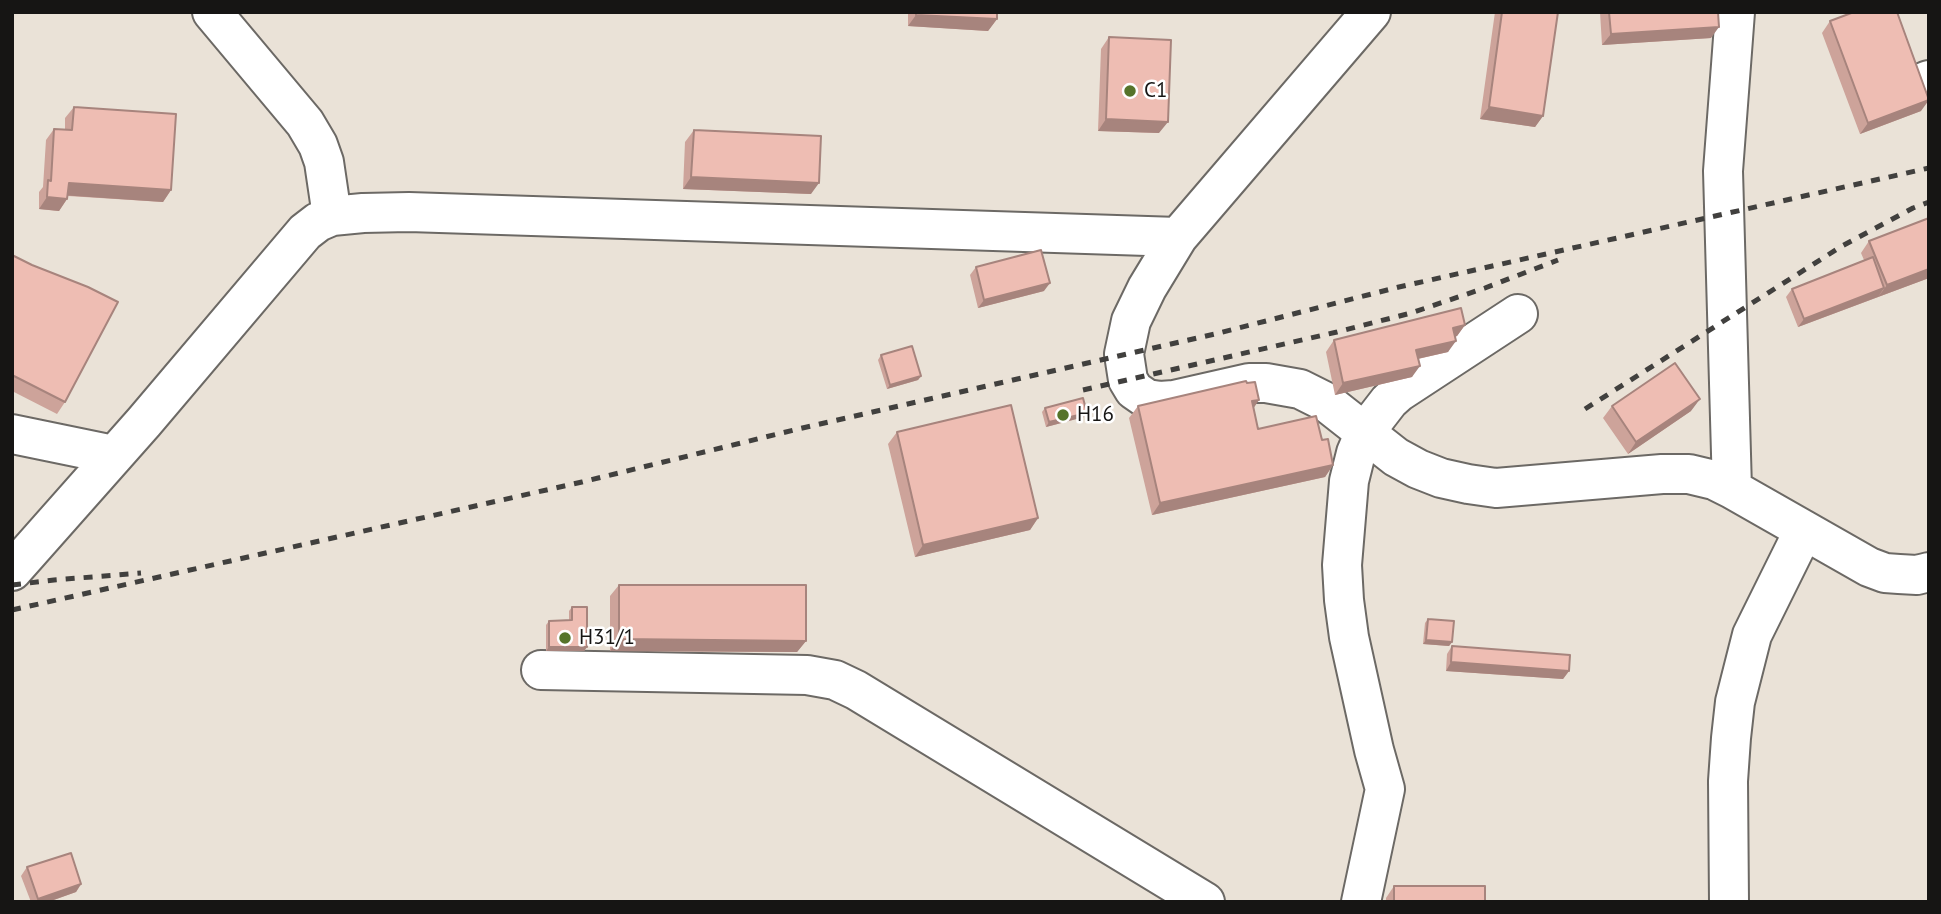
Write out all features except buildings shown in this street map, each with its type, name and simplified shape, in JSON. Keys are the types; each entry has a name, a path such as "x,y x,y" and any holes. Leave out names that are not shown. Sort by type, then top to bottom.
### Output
{"lane":[{"path":"212,12 305,123 318,145 324,162 332,216"},
{"path":"1371,12 1178,237 1147,288 1131,321 1126,341 1125,366 1128,380 1134,390 1147,399 1160,401 1249,383 1286,386 1307,392 1326,402 1396,457 1418,469 1468,484 1496,488 1689,474 1714,480 1732,489 1870,567 1885,573 1917,575 1929,572"},
{"path":"1732,489 1723,171 1735,12"},
{"path":"16,560 114,455 305,232 332,216 409,212 1178,237"},
{"path":"1361,902 1385,789 1374,750 1343,600 1342,565 1349,481 1356,453 1365,432 1399,392 1518,314"},
{"path":"12,434 114,455"},
{"path":"1729,902 1728,781 1737,691 1752,635 1804,530"},
{"path":"541,670 807,676 835,680 1205,902"}],"shaded area":[{"path":"12,12 1929,12 1929,902 12,902"}],"railway":[{"path":"12,610 582,482 798,429 1215,334 1399,287 1929,168"},
{"path":"1585,409 1842,246 1929,202"},
{"path":"1083,390 1411,313 1558,260"},
{"path":"12,585 141,573"}],"place":[{"name":"C1","path":"1130,91"},
{"name":"H16","path":"1063,415"},
{"name":"H31/1","path":"565,638"}]}
